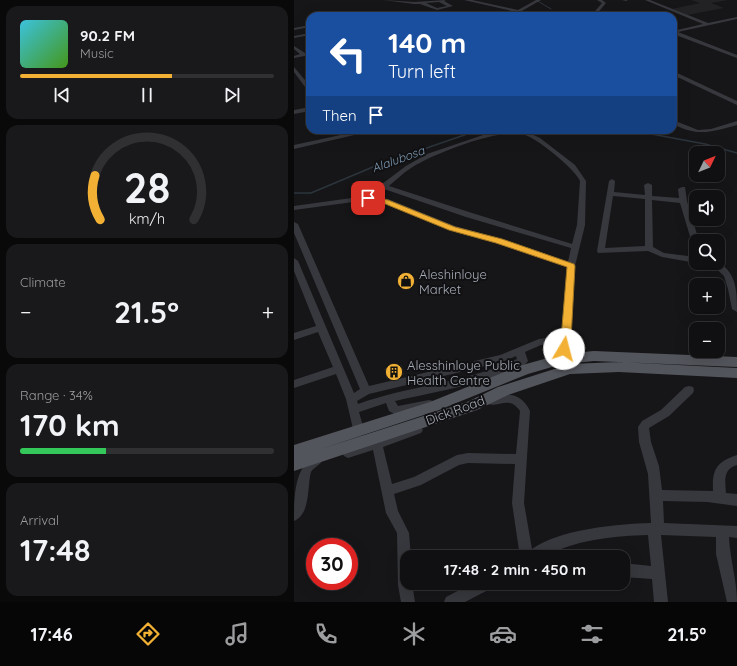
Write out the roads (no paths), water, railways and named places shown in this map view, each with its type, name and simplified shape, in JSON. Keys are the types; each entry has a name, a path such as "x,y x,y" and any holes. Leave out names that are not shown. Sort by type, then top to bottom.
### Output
{"main road":[{"name":"Dick Road","path":"294,464 437,411 524,370 562,359 594,356 737,362"},
{"name":"Dick Road","path":"294,451 358,430 437,411 472,406 503,391 570,369 619,367 737,373"}],"street":[{"path":"385,0 404,3 422,3 443,0 451,6 436,9 422,3"},
{"path":"466,0 519,11 540,0"},
{"path":"596,12 604,2 599,0"},
{"path":"647,0 707,24"},
{"path":"677,31 737,18"},
{"path":"294,29 306,27"},
{"path":"677,34 737,57"},
{"path":"294,37 306,35"},
{"path":"294,47 305,54"},
{"path":"728,53 737,51"},
{"path":"294,57 305,54"},
{"path":"294,69 306,85"},
{"path":"677,74 737,103"},
{"path":"294,112 306,110"},
{"path":"677,124 692,131 701,132 737,123"},
{"path":"294,147 354,134"},
{"path":"368,198 413,164 429,155 491,134"},
{"path":"527,134 538,139 569,163 581,176 582,200 580,225 571,266 566,339 562,359"},
{"path":"612,181 601,251 649,248 662,255 689,259"},
{"path":"648,185 649,248"},
{"path":"383,186 469,215 576,247"},
{"path":"682,189 683,201 693,234"},
{"path":"610,194 683,201"},
{"path":"294,208 368,198 385,201 452,228 499,241 571,266"},
{"path":"294,224 366,391"},
{"path":"294,261 351,399 358,430"},
{"path":"724,270 727,273 737,309"},
{"path":"294,337 322,327"},
{"path":"351,399 366,391 502,358 539,342 566,339"},
{"path":"354,410 389,398 484,376 505,369 523,361 519,350"},
{"path":"294,384 339,369"},
{"path":"661,602 657,574 657,496 653,465 644,440 644,427 648,422 656,419 668,411 689,390"},
{"path":"389,398 393,408 396,411 432,403 437,411"},
{"path":"294,515 298,510 303,493 304,472 307,466 312,462 377,444 490,401 500,398 511,398 522,406 525,411 518,503 533,550"},
{"path":"377,444 392,513 403,533 405,585 408,602"},
{"path":"388,491 417,481 457,460 468,458 522,459"},
{"path":"720,497 718,476 725,465 737,460"},
{"path":"657,496 680,495 720,497 737,500"},
{"path":"546,550 557,544 581,536 656,529 737,532"},
{"path":"722,531 723,554 734,602"},
{"path":"630,571 657,574"},
{"path":"451,602 474,590"}],"waterway":[{"path":"536,0 551,9"},
{"name":"Alalubosa","path":"294,193 311,193 380,164 467,134"},
{"path":"651,134 705,144 737,153"}],"place":[{"name":"Aleshinloye Market","path":"406,281"},
{"name":"Alesshinloye Public Health Centre","path":"394,372"}]}
